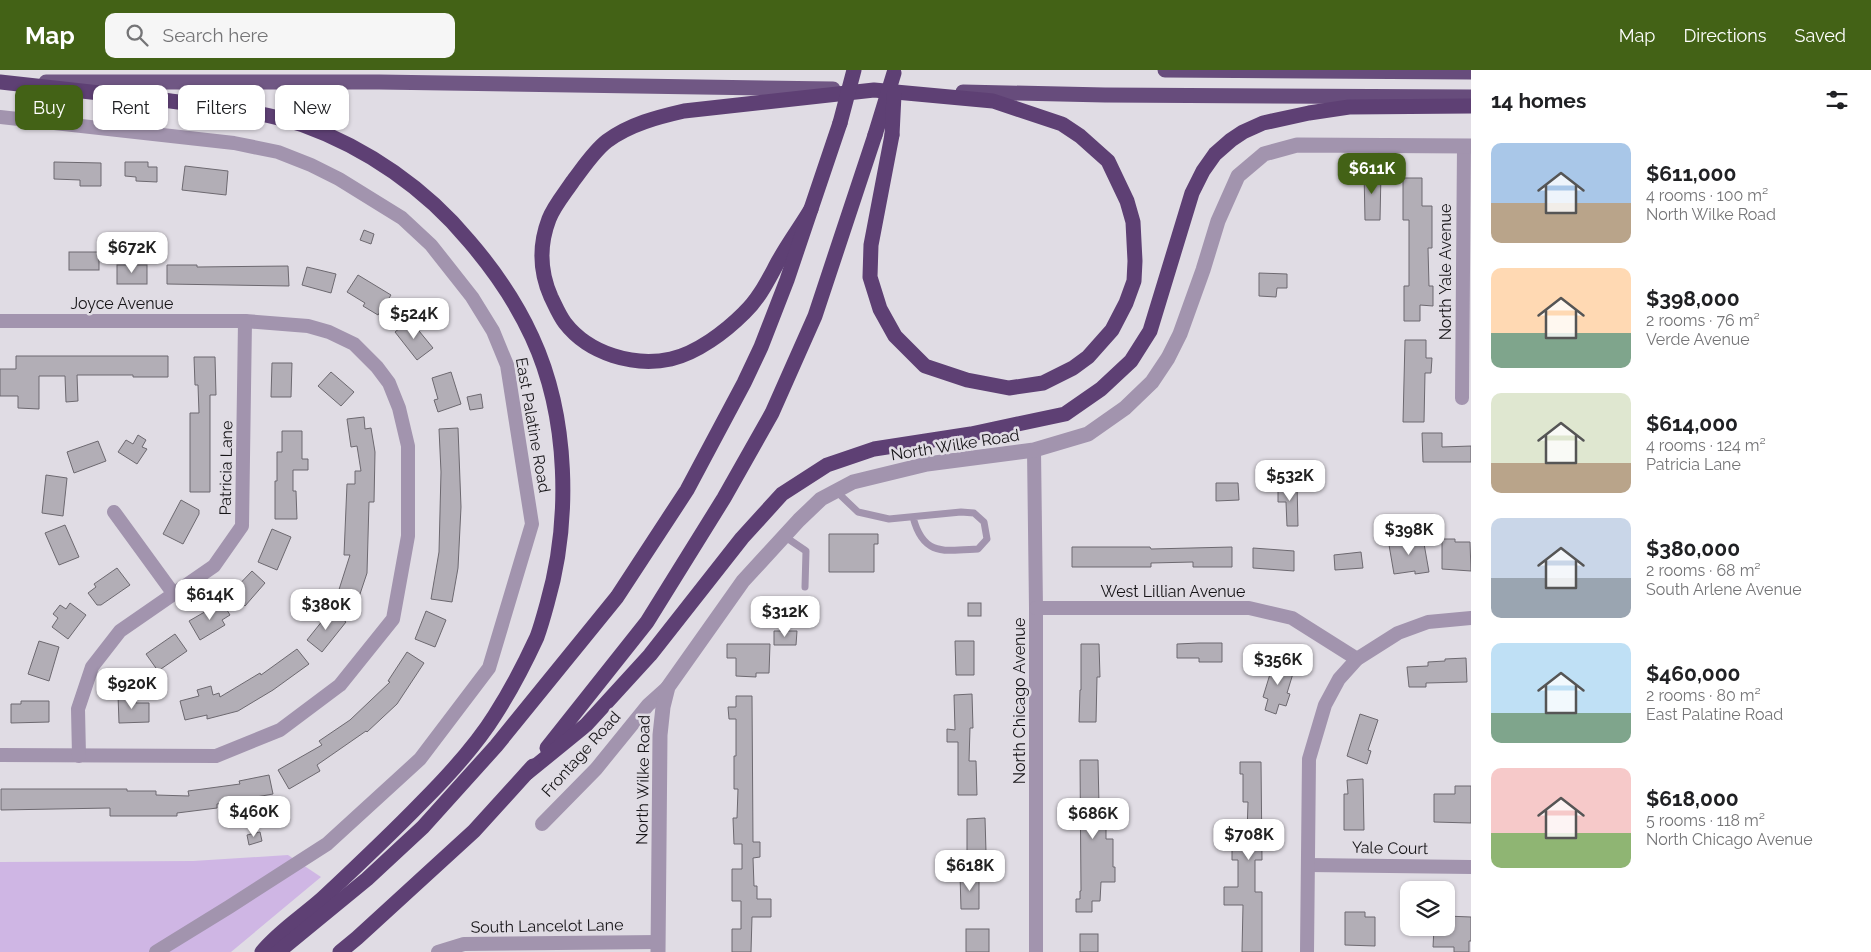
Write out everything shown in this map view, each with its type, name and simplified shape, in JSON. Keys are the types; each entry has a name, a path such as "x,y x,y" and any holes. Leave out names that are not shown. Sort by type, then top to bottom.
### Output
{"highway":[{"path":"838,129 846,70"},
{"path":"278,952 367,879 423,827 496,746 617,597 687,490 744,382 772,320 838,129 854,70"},
{"path":"1165,70 1471,72"},
{"path":"340,952 474,830 527,773 589,698 647,622 724,498 772,414 815,316 895,72"},
{"path":"874,90 993,101 1062,124 1080,136 1108,161 1128,201 1133,222 1135,247 1134,282 1112,330 1088,357 1072,368 1043,382 1009,388 967,380 925,366 895,336 880,309 870,276 870,245 892,135 895,72"},
{"path":"0,82 198,104 252,112 303,126 356,149 400,176 456,224 502,282 533,338 546,371 560,440 562,471 561,530 554,577 534,643 512,688 495,715 478,740 448,775 355,869 314,906 272,939 262,952"},
{"path":"811,209 760,294 744,313 718,334 696,348 672,358 653,361 629,360 610,355 595,347 578,336 565,324 555,306 544,276 541,260 549,219 565,192 584,166 606,142 628,128 684,110 874,90 1105,95 1471,97"},
{"path":"527,773 586,725 650,655 742,538 782,494 827,465 874,449 971,434 1065,414 1100,389 1131,361 1150,331 1192,193 1202,171 1215,154 1231,140 1263,123 1339,109 1471,106"}],"main road":[{"path":"0,82 379,82 874,90"}],"street":[{"name":"East Palatine Road","path":"0,117 234,144 278,152 311,165 402,218 431,245 452,269 472,297 493,331 507,365 532,524 489,668 420,758 327,844 156,952"},
{"name":"North Wilke Road","path":"658,947 660,735 663,707 668,687 743,581 821,499 853,482 927,464 1034,450 1088,434 1125,408 1152,382 1168,358 1180,334 1218,221 1238,176 1264,154 1297,144 1467,146"},
{"name":"North Yale Avenue","path":"1462,398 1467,146"},
{"name":"Joyce Avenue","path":"0,321 244,321 308,326 330,332 354,344 377,367 388,383 400,408 408,446 408,536 393,619 340,686 280,730 216,756 0,755"},
{"name":"Patricia Lane","path":"79,756 78,709 92,667 120,631 214,566 242,526 244,321"},
{"name":"North Chicago Avenue","path":"1034,450 1036,952"},
{"path":"114,512 173,593"},
{"name":"West Lillian Avenue","path":"1036,608 1250,608 1292,618 1357,659"},
{"path":"1307,952 1309,759 1326,705 1339,679 1357,659 1398,633 1428,622 1471,618"},
{"name":"Frontage Road","path":"542,824 596,768 648,705 668,687"},
{"name":"Yale Court","path":"1308,865 1471,867"},
{"name":"South Lancelot Lane","path":"438,952 464,944 658,947"}],"lane":[{"path":"836,491 858,512 890,519 961,512 974,513 984,522 987,539 978,549 955,550 933,548 922,541 912,517"},
{"path":"784,536 806,552 806,587"}],"shaded area":[{"path":"288,855 321,877 231,952 0,952 0,862 193,861"}],"building":[{"path":"54,162 101,163 101,186 80,186 80,180 54,179"},
{"path":"125,162 148,162 148,167 157,167 157,182 136,181 136,177 125,176"},
{"path":"185,166 228,171 226,195 182,190"},
{"path":"1364,171 1381,172 1380,220 1365,220"},
{"path":"1403,178 1422,178 1422,206 1432,206 1432,248 1428,248 1429,286 1433,286 1433,306 1420,305 1420,321 1404,321 1404,286 1409,286 1409,220 1403,220"},
{"path":"364,230 374,234 371,244 360,240"},
{"path":"69,252 99,252 99,270 69,270"},
{"path":"117,265 147,265 147,284 117,284"},
{"path":"167,265 197,265 197,267 288,266 289,286 167,284"},
{"path":"307,267 336,274 331,293 302,285"},
{"path":"1259,273 1287,274 1287,288 1277,288 1276,297 1259,296"},
{"path":"358,275 391,295 378,315 363,306 365,303 347,292"},
{"path":"410,320 433,348 417,360 395,332"},
{"path":"1405,340 1426,340 1426,358 1432,358 1431,373 1425,373 1424,422 1403,422"},
{"path":"16,356 168,356 168,377 77,375 78,401 66,402 65,376 39,376 39,409 18,408 18,396 0,396 0,369 16,369"},
{"path":"194,357 215,357 216,395 210,395 210,492 190,492 190,413 199,413"},
{"path":"272,363 292,363 291,397 271,397"},
{"path":"331,372 354,392 341,406 318,386"},
{"path":"451,372 461,404 438,412 434,400 438,399 432,378"},
{"path":"481,394 483,408 470,410 467,397"},
{"path":"364,417 365,429 371,428 375,452 374,502 369,502 367,573 356,606 336,599 350,555 344,555 347,484 355,484 355,471 361,471 357,446 351,447 347,419"},
{"path":"458,428 461,507 458,568 452,602 431,599 439,552 441,472 439,429"},
{"path":"282,431 302,431 302,459 308,459 308,470 293,470 293,491 296,491 297,519 275,519 277,452 282,452"},
{"path":"1422,433 1442,433 1442,447 1471,446 1471,462 1423,462"},
{"path":"138,435 146,440 142,447 147,449 137,464 118,452 126,440 133,444"},
{"path":"98,441 106,461 74,473 67,452"},
{"path":"46,475 67,478 63,516 42,513"},
{"path":"1216,483 1238,483 1239,500 1216,501"},
{"path":"1278,483 1297,483 1298,526 1287,526 1286,502 1278,502"},
{"path":"181,500 199,510 199,514 183,544 163,534"},
{"path":"65,525 79,557 59,565 45,533"},
{"path":"272,529 291,537 277,570 258,562"},
{"path":"829,534 878,534 878,544 874,544 874,572 829,572"},
{"path":"1407,537 1408,541 1423,538 1429,572 1415,574 1415,571 1394,574 1389,545 1395,544 1395,540"},
{"path":"1442,539 1455,539 1455,542 1470,542 1471,571 1442,569"},
{"path":"1072,547 1150,547 1151,549 1232,547 1232,567 1193,567 1193,562 1151,563 1151,567 1072,567"},
{"path":"1253,548 1294,551 1294,571 1253,568"},
{"path":"1361,552 1363,568 1335,570 1334,555"},
{"path":"117,568 130,585 101,605 97,605 88,593 96,587 94,584"},
{"path":"252,571 265,583 245,606 231,593"},
{"path":"222,602 230,615 222,620 225,625 200,640 189,621"},
{"path":"70,603 86,615 68,639 52,627 58,618 53,614 60,605 66,609"},
{"path":"968,603 981,603 981,616 968,616"},
{"path":"331,610 346,622 322,652 307,640"},
{"path":"426,611 446,620 435,647 415,639"},
{"path":"774,631 797,631 796,645 774,645"},
{"path":"175,634 187,651 158,671 146,654"},
{"path":"39,641 59,647 49,681 28,674"},
{"path":"955,641 974,641 974,675 956,675"},
{"path":"1222,643 1222,662 1199,662 1199,658 1177,658 1177,644"},
{"path":"727,644 770,644 769,673 756,673 756,677 736,676 736,658 727,658"},
{"path":"1081,644 1099,644 1100,677 1097,677 1096,722 1079,722"},
{"path":"297,649 309,664 273,690 238,711 207,719 207,715 185,720 180,701 199,696 197,690 211,686 213,695 219,693 220,697 260,673 261,675"},
{"path":"407,652 424,663 397,704 367,732 317,765 320,771 289,789 278,770 322,745 319,741 350,720 390,682 388,681"},
{"path":"1466,658 1467,682 1426,683 1426,687 1409,687 1407,667 1428,666 1428,662 1445,661 1445,659"},
{"path":"1274,661 1295,667 1287,693 1290,694 1286,706 1279,704 1276,714 1265,710 1268,699 1263,697"},
{"path":"136,694 136,703 149,703 149,722 119,723 118,695"},
{"path":"972,694 973,728 970,728 969,761 976,761 977,795 958,795 958,742 947,742 947,729 955,730 954,695"},
{"path":"736,696 752,696 753,842 760,842 760,857 753,858 754,886 757,886 757,899 771,899 771,917 752,917 751,952 732,952 732,929 741,929 741,901 732,901 732,869 742,869 742,844 734,844 733,818 737,818 738,789 734,789 736,719 729,719 728,707 736,707"},
{"path":"21,701 49,701 49,722 11,723 11,704 21,704"},
{"path":"1360,714 1378,720 1368,750 1371,751 1367,764 1347,756"},
{"path":"1080,760 1098,760 1099,806 1106,806 1106,839 1113,839 1115,882 1101,882 1100,901 1092,901 1092,912 1076,912 1076,899 1080,899 1081,891"},
{"path":"1240,762 1261,762 1262,860 1255,860 1255,892 1262,892 1262,952 1242,952 1243,905 1224,905 1224,887 1238,887 1238,860 1232,860 1232,834 1247,834 1248,802 1243,802 1243,774 1240,774"},
{"path":"269,775 273,794 217,804 217,808 177,813 177,816 110,816 110,808 1,810 1,789 127,789 127,791 156,791 156,795 189,796 188,791 240,784 239,781"},
{"path":"1363,779 1364,830 1344,830 1344,794 1348,794 1347,780"},
{"path":"1455,786 1471,786 1471,823 1434,822 1434,794 1455,794"},
{"path":"985,818 986,852 967,852 967,819"},
{"path":"260,832 262,841 249,845 247,835"},
{"path":"960,875 979,875 979,909 961,909"},
{"path":"1345,912 1365,912 1365,917 1375,917 1375,946 1345,945"},
{"path":"1455,916 1471,917 1469,952 1454,952 1454,947 1433,947 1434,936 1455,936"},
{"path":"966,929 989,929 989,952 966,952"},
{"path":"1080,934 1098,934 1098,952 1080,952"}]}
